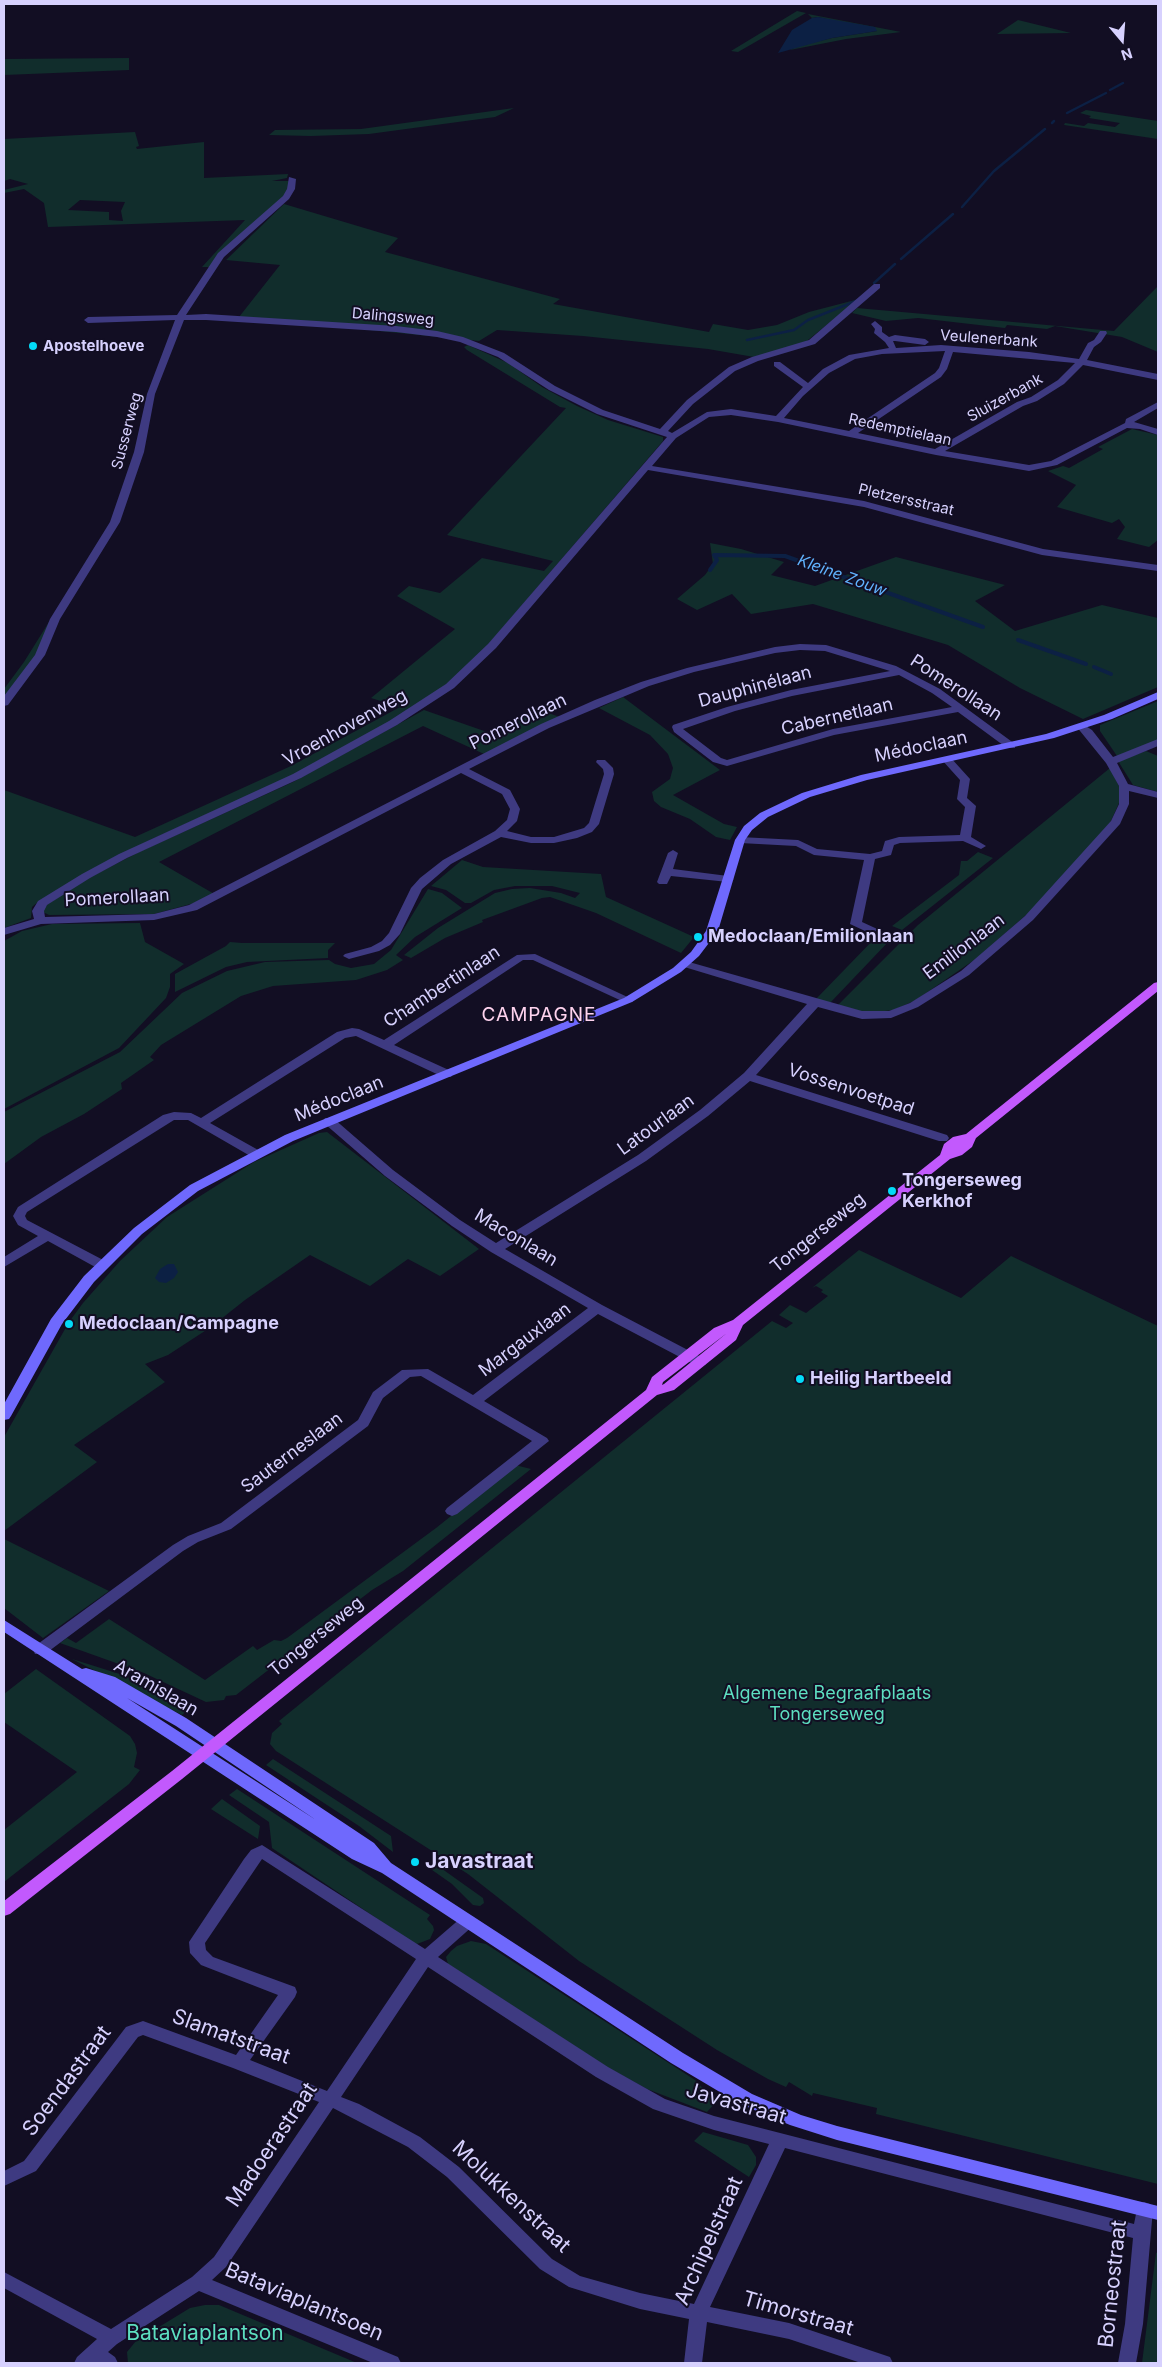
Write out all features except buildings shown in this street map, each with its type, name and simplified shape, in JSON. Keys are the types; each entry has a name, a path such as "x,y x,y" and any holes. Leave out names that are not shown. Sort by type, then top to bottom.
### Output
{"main road":[{"name":"Tongerseweg","path":"4,1910 209,1749 652,1392 669,1387 719,1331 738,1324 946,1156 958,1152 968,1144 970,1137 1158,986"}],"street":[{"name":"Susserweg","path":"4,703 40,656 56,619 115,522 139,452 151,394 181,316 221,256 286,197 292,189 292,179"},
{"path":"662,432 690,402 732,369 755,359 812,342 877,286"},
{"name":"Dalingsweg","path":"88,320 181,316 396,329 463,340 501,355 578,402 624,421 673,436"},
{"path":"875,324 879,329 878,333 888,340 893,350"},
{"path":"1082,361 1091,345 1097,342 1103,334"},
{"path":"851,434 938,376 942,370 946,348 941,344 895,338 888,340"},
{"name":"Veulenerbank","path":"778,418 826,371 848,359 893,350 946,348 1082,361 1158,377"},
{"name":"Sluizerbank","path":"936,452 1020,404 1034,399 1061,382 1082,361"},
{"path":"777,364 808,387"},
{"name":"Redemptielaan","path":"645,467 673,436 710,413 731,412 778,418 1016,467 1043,467 1054,464 1122,427 1131,425 1129,421 1158,405"},
{"path":"1131,425 1158,432"},
{"name":"Pletzersstraat","path":"645,467 864,504 952,526 1042,552 1158,568"},
{"name":"Vroenhovenweg","path":"40,921 38,912 42,903 86,876 140,847 297,776 393,723 450,686 492,646 645,467"},
{"name":"Pomerollaan","path":"40,921 140,918 187,911 212,900 546,726 620,693 691,670 775,650 800,647 826,648 874,661 901,672 936,692 1011,746"},
{"name":"Dauphinélaan","path":"723,762 678,730 677,727 776,696 901,672"},
{"name":"Médoclaan","path":"4,1416 56,1322 102,1264 168,1207 201,1184 256,1154 329,1121 628,1000 659,983 685,964 712,931 740,840 756,821 793,800 865,777 1011,746 1080,726 1158,695"},
{"name":"Cabernetlaan","path":"723,762 732,762 833,732 960,709"},
{"path":"1080,726 1088,732 1111,762 1124,786 1158,795"},
{"path":"1111,762 1158,742"},
{"path":"948,760 965,779 962,799 971,806 965,838"},
{"path":"498,833 516,838 543,840 564,838 588,830 594,824 609,774 608,768 601,762"},
{"path":"349,956 375,949 386,943 394,934 417,888 424,880 447,862 498,833 514,818 515,809 511,799 498,786 462,770"},
{"name":"Emilionlaan","path":"685,964 862,1015 892,1014 914,1005 965,972 1029,918 1116,822 1125,799 1124,786"},
{"path":"740,840 798,843 814,852 870,857 886,852 889,843 899,840 965,838 981,846"},
{"path":"673,853 665,877 728,879"},
{"path":"870,857 856,924 882,934"},
{"path":"4,932 40,921"},
{"name":"Chambertinlaan","path":"386,1045 521,957 535,957 628,1000"},
{"name":"Latourlaan","path":"496,1249 642,1158 704,1113 748,1076 815,1003"},
{"name":"Chambertinlaan","path":"201,1123 341,1035 359,1033 447,1074"},
{"name":"Vossenvoetpad","path":"748,1076 944,1138"},
{"path":"102,1264 22,1222 18,1216 22,1210 167,1118 185,1116 256,1154"},
{"name":"Maconlaan","path":"329,1121 389,1173 456,1223 496,1249 598,1308 694,1359"},
{"path":"4,1263 47,1236"},
{"name":"Margauxlaan","path":"475,1401 598,1308"},
{"name":"Sauterneslaan","path":"40,1650 178,1548 193,1539 226,1526 329,1449 362,1423 378,1395 407,1373 423,1372 542,1441 452,1511"},
{"name":"Aramislaan","path":"4,1625 40,1650 209,1749"},
{"name":"Javastraat","path":"209,1749 358,1855 388,1869 706,2076 741,2096 780,2114 837,2133 1151,2211"},
{"name":"Javastraat","path":"239,2063 289,1992 207,1961 198,1953 197,1942 250,1863 257,1854 262,1852 643,2096 696,2118 1141,2233"},
{"name":"Madoerastraat","path":"89,2358 110,2338 198,2282 213,2270 227,2253 426,1958 468,1921"},
{"name":"Slamatstraat","path":"143,2028 239,2063 331,2100"},
{"name":"Soendastraat","path":"4,2179 30,2166 132,2032 143,2028"},
{"name":"Molukkenstraat","path":"331,2100 395,2131 432,2154 454,2172 546,2264 561,2274 590,2287 614,2294 699,2312"},
{"name":"Archipelstraat","path":"693,2363 699,2312 780,2140"},
{"name":"Borneostraat","path":"1127,2363 1134,2324 1141,2233 1151,2211"},
{"path":"4,2279 110,2338"},
{"name":"Bataviaplantsoen","path":"198,2282 392,2363"},
{"name":"Timorstraat","path":"699,2312 789,2331 884,2363"},
{"path":"89,2358 109,2363"}],"green space":[{"path":"797,11 806,13 738,52 731,51"},
{"path":"808,14 901,32 846,39 790,50 798,46 832,38 877,31 818,17 812,18"},
{"path":"1018,20 1071,33 997,34"},
{"path":"129,58 129,70 4,75 4,59"},
{"path":"514,108 495,117 369,134 269,135 275,130 361,129"},
{"path":"1086,110 1158,121 1158,139 1064,125 1065,123 1084,126 1088,123 1115,127 1120,123 1089,118 1091,116 1080,113"},
{"path":"135,132 139,146 136,147 137,149 204,142 204,178 288,174 287,178 272,181 291,181 289,191 210,267 202,267 245,220 48,227 44,203 24,189 4,193 4,190 28,184 10,179 4,181 4,139","holes":["80,200 125,202 121,211 123,221 109,220 109,212 68,210"]},
{"path":"284,204 398,238 385,252 560,299 553,304 709,332 713,324 748,330 777,325 809,312 859,299 803,344 754,357 708,349 583,336 497,330 479,341 239,317 280,265 226,260"},
{"path":"1158,286 1158,352 1122,337 1055,326 1047,329 1007,325 1005,328 918,318 886,321 852,313 857,308 1114,331"},
{"path":"468,345 508,363 542,387 577,406 608,420 663,437 663,441 468,668 413,709 292,776 150,840 39,901 32,907 31,918 4,928 4,790 135,837 291,766 400,707 371,698 455,629 397,596 409,586 440,593 482,558 544,571 553,561 447,535 566,408 560,407 467,350 464,347"},
{"path":"1132,429 1158,435 1158,540 1149,547 1117,539 1125,527 1119,519 1112,523 1057,507 1076,485 1048,471 1063,466 1069,468 1103,449 1098,447"},
{"path":"710,543 741,549 784,562 771,575 815,586 896,557 1005,585 975,601 1015,631 1102,605 1158,618 1158,687 1083,719 1020,688 948,645 813,604 751,614 732,594 697,610 677,599 705,575 713,564"},
{"path":"67,593 38,661 4,705 4,689 24,662"},
{"path":"623,697 720,770 673,795 724,824 737,827 730,840 716,837 690,819 661,807 654,801 652,792 670,779 673,768 668,754 650,735 599,708"},
{"path":"1158,701 1158,740 1117,756 1100,731 1100,725"},
{"path":"536,709 560,717 484,754 423,726 159,862 216,895 154,914 49,915 43,912 45,906 81,882 139,852 293,782 424,710 487,732"},
{"path":"1146,751 1158,756 1158,792 1133,785 1118,761"},
{"path":"1110,768 1120,788 1119,803 1110,823 1034,908 977,958 916,1000 894,1010 867,1013 838,1005 918,925"},
{"path":"978,852 993,858 902,930 892,926 959,875 961,861 967,861"},
{"path":"462,860 483,867 601,874 606,897 694,937 681,953 596,913 550,897 542,898 482,920 483,922 445,938 411,958 404,955 438,928 495,893 512,889 530,888 561,893 575,898 580,893 552,886 515,886 494,890 471,903 465,903 446,890 431,886"},
{"path":"428,889 442,893 462,908 415,937 396,955 403,960 387,970 356,980 273,986 241,996 161,1045 150,1057 154,1060 121,1083 122,1089 84,1114 41,1137 4,1164 4,1112 120,1052 182,993 227,971 265,962 329,960 335,964 351,968 374,964 391,950"},
{"path":"140,923 145,942 184,964 170,974 170,987 166,998 119,1048 4,1109 4,941 22,931 52,924"},
{"path":"877,936 890,940 830,1003 816,999"},
{"path":"230,942 335,943 328,950 328,958 247,962 226,967 175,992 175,974"},
{"path":"327,1132 479,1249 440,1276 408,1259 370,1286 310,1255 245,1300 211,1327 168,1355 145,1364 165,1382 74,1445 97,1462 4,1531 4,1437 69,1322 83,1303 120,1261 167,1217 254,1162 319,1133"},
{"name":"Algemene Begraafplaats Tongerseweg","path":"859,1250 961,1298 1011,1256 1158,1326 1158,2184 876,2114 877,2108 813,2093 812,2096 789,2082 786,2087 768,2079 717,2050 579,1961 468,1874 276,1751 270,1744 272,1733 282,1724 279,1721 772,1321 786,1328 793,1323 779,1315 790,1305 806,1313 828,1296 816,1286 812,1288"},
{"path":"515,1465 531,1469 403,1571 372,1590 236,1695 226,1696 224,1700 206,1702 144,1673 60,1643 67,1638 76,1643 109,1619 205,1680 253,1646 257,1650 274,1640 281,1641 287,1638 436,1528"},
{"path":"4,1539 109,1591 43,1638 4,1608"},
{"path":"72,1659 123,1675 191,1707 182,1715"},
{"path":"36,1669 130,1736 135,1744 137,1753 134,1767 140,1770 129,1784 4,1882 4,1830 77,1772 4,1722 4,1694"},
{"path":"273,1759 391,1836 393,1852 359,1826 266,1765"},
{"path":"237,1789 430,1915 427,1919 434,1930 430,1939 417,1944 412,1942 272,1848 269,1822 229,1795"},
{"path":"222,1799 260,1826 258,1839 211,1809"},
{"path":"431,1861 483,1898 484,1903 480,1906 473,1905 452,1884 425,1865"},
{"path":"471,1941 486,1944 695,2080 716,2102 707,2112 647,2089 607,2067 448,1964 446,1957 451,1951 457,1946"},
{"path":"703,2132 748,2145 756,2157 756,2165 749,2177 694,2141"},
{"path":"1158,2252 1158,2363 1142,2363 1156,2253"},
{"name":"Bataviaplantson","path":"219,2305 357,2363 128,2363 127,2352 136,2341 190,2308"}],"water":[{"path":"818,17 875,27 877,31 832,38 778,53 792,30 812,18"},
{"path":"168,1264 174,1264 178,1272 174,1278 166,1283 159,1282 155,1278 160,1269"}],"waterway":[{"path":"1110,90 1123,83"},
{"path":"1067,113 1106,93"},
{"path":"962,207 994,171 1045,129"},
{"path":"901,259 953,214"},
{"path":"874,283 895,264"},
{"path":"747,340 794,330 808,320 856,301"},
{"name":"Kleine Zouw","path":"710,570 717,560 714,555 785,556 983,627"},
{"name":"Kleine Zouw","path":"1018,640 1086,664"},
{"name":"Kleine Zouw","path":"1094,667 1111,674"}],"place":[{"name":"Apostelhoeve","path":"33,346"},
{"name":"Medoclaan/Emilionlaan","path":"698,937"},
{"name":"Tongerseweg Kerkhof","path":"892,1191"},
{"name":"Medoclaan/Campagne","path":"69,1324"},
{"name":"Heilig Hartbeeld","path":"800,1379"},
{"name":"Javastraat","path":"415,1862"}],"district":[{"name":"CAMPAGNE","path":"539,1015"}]}
